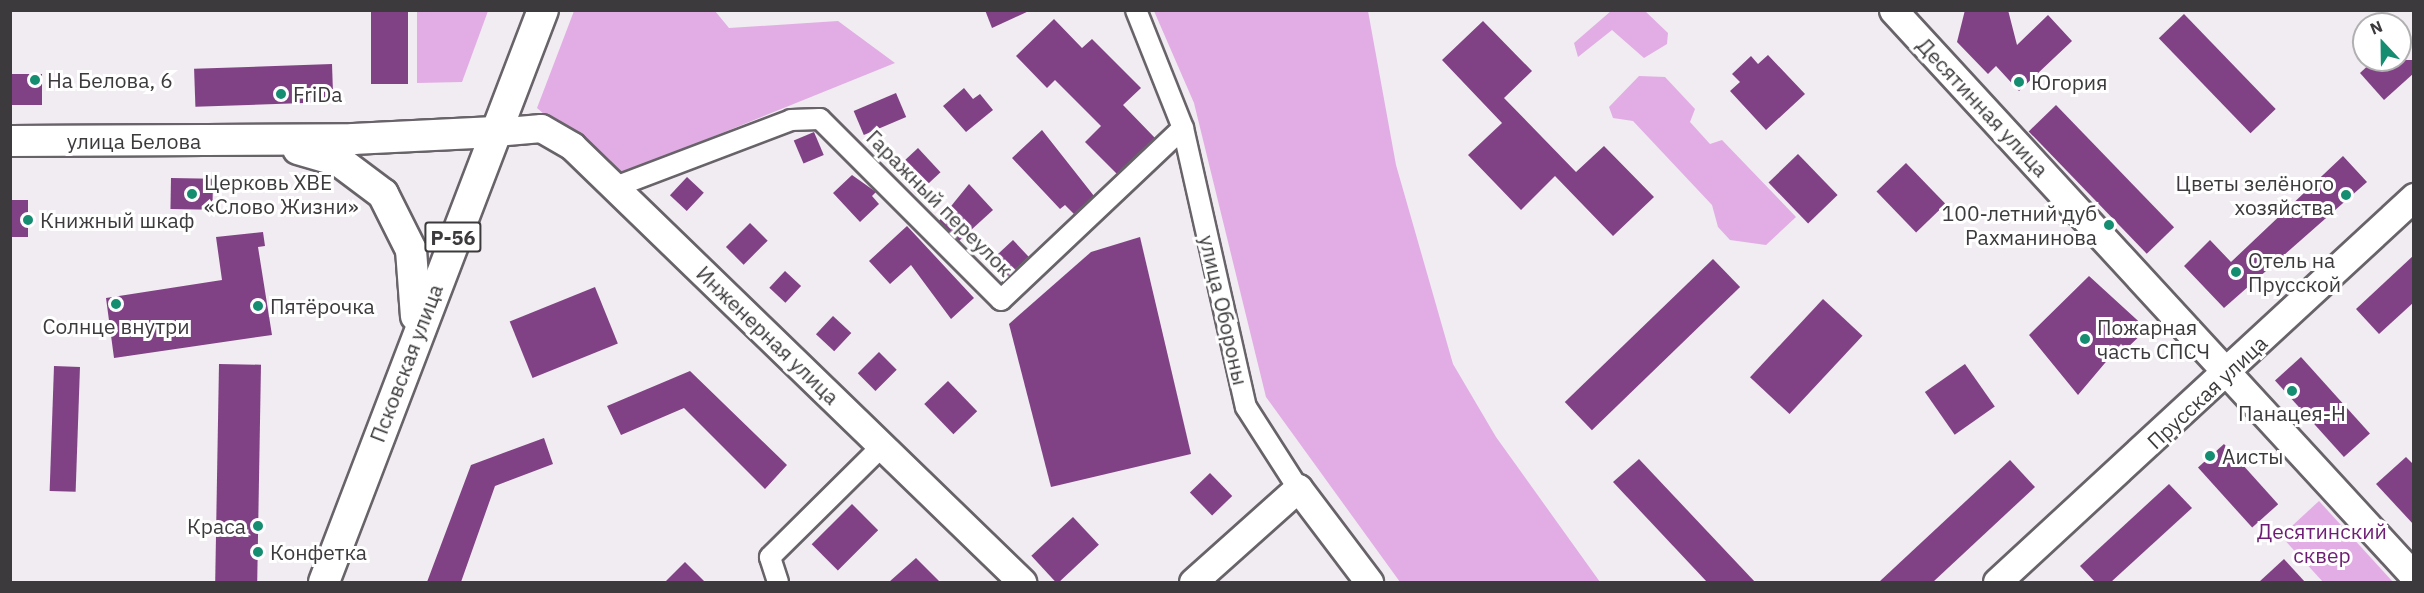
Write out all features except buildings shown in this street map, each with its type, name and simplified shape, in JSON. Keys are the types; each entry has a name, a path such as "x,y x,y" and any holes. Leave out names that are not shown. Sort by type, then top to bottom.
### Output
{"main road":[{"name":"Псковская улица","path":"324,582 413,342 543,10"},
{"name":"улица Белова","path":"10,141 257,141 495,132"},
{"name":"улица Белова","path":"257,141 339,161 383,194 411,250 417,312 413,342"}],"street":[{"name":"улица Обороны","path":"1136,10 1184,128 1246,407 1298,488 1369,582"},
{"name":"Десятинная улица","path":"1893,10 2230,371 2414,576"},
{"name":"Гаражный переулок","path":"615,187 791,120 820,119 1001,300 1184,128"},
{"name":"Инженерная улица","path":"495,132 549,130 615,187 1022,582"},
{"name":"Прусская улица","path":"1997,582 2230,371 2414,197"},
{"path":"778,582 770,557 882,446"},
{"path":"1193,582 1298,488"}],"green space":[{"path":"417,11 488,11 462,82 417,83"},
{"path":"574,11 715,11 729,28 838,21 895,63 616,176 537,108"},
{"path":"1154,11 1368,11 1396,165 1453,364 1496,437 1600,582 1400,582 1266,397 1194,103"},
{"path":"1611,11 1645,11 1668,33 1667,44 1644,58 1612,30 1578,57 1574,43"},
{"path":"1639,76 1665,77 1695,109 1690,122 1710,144 1722,140 1796,217 1766,245 1730,240 1718,227 1712,205 1633,121 1613,118 1609,107"},
{"name":"Десятинский сквер","path":"2319,501 2393,582 2323,582 2281,536"}],"place":[{"name":"На Белова, 6","path":"35,80"},
{"name":"Югория","path":"2019,82"},
{"name":"FriDa","path":"281,94"},
{"name":"Церковь ХВЕ «Слово Жизни»","path":"192,194"},
{"name":"Цветы зелёного хозяйства","path":"2346,195"},
{"name":"Книжный шкаф","path":"28,220"},
{"name":"100-летний дуб Рахманинова","path":"2109,225"},
{"name":"Отель на Прусской","path":"2236,272"},
{"name":"Солнце внутри","path":"116,304"},
{"name":"Пятёрочка","path":"258,306"},
{"name":"Пожарная часть СПСЧ","path":"2085,339"},
{"name":"Панацея-Н","path":"2292,391"},
{"name":"Аисты","path":"2210,456"},
{"name":"Краса","path":"258,526"},
{"name":"Конфетка","path":"258,552"}]}
